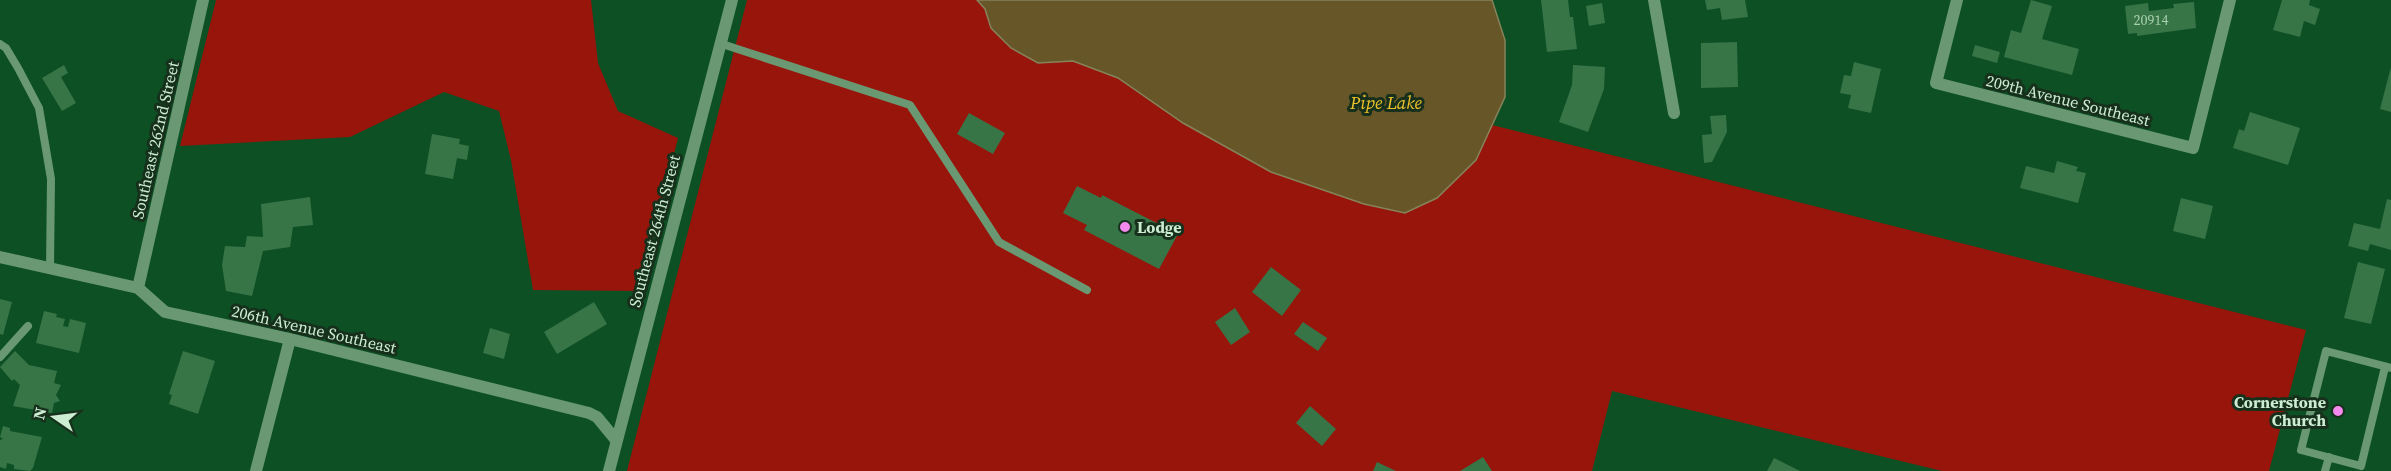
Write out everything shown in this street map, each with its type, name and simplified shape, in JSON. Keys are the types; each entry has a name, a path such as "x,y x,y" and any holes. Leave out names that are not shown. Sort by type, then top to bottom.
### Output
{"street":[{"name":"Southeast 262nd Street","path":"138,288 203,0"},
{"name":"Southeast 264th Street","path":"609,471 732,0"},
{"path":"1654,0 1674,112"},
{"name":"209th Avenue Southeast","path":"1957,0 1936,83 2193,148 2230,0"},
{"name":"206th Avenue Southeast","path":"0,257 138,288 165,312 290,339 589,413 597,417 616,440"},
{"path":"256,471 290,339"}],"lane":[{"path":"0,44 6,48 39,108 51,179 50,269"},
{"path":"722,44 910,105 999,242 1087,291"},
{"path":"0,357 28,327"},
{"path":"2326,351 2388,368 2361,466 2301,450 2326,351"},
{"path":"2325,471 2329,457"}],"shaded area":[{"path":"216,0 591,0 598,63 618,111 678,138 640,291 533,290 511,160 499,111 444,92 350,137 180,146"},
{"path":"747,0 977,0 985,9 991,28 1011,48 1038,63 1073,61 1118,78 1183,123 1271,172 1364,204 1405,213 1476,160 1492,125 2306,330 2269,471 1942,471 1612,391 1592,471 627,471"}],"water":[{"name":"Pipe Lake","path":"977,0 1492,0 1505,40 1505,97 1476,160 1437,198 1405,213 1364,204 1271,172 1183,123 1118,78 1073,61 1038,63 1011,48 991,28 985,9"}],"building":[{"path":"1541,0 1568,0 1570,17 1573,17 1577,49 1547,52"},
{"path":"1705,0 1745,0 1748,17 1722,20 1720,8 1707,10"},
{"path":"2031,0 2052,6 2042,39 2079,49 2072,75 2004,57 2011,30 2021,33"},
{"path":"2282,0 2310,0 2309,5 2320,9 2315,25 2304,21 2300,37 2273,30"},
{"path":"2194,2 2196,28 2137,36 2137,33 2128,34 2125,6 2148,3 2149,11 2174,8 2173,4"},
{"path":"1602,3 1605,23 1589,26 1586,6"},
{"path":"1737,42 1738,87 1701,88 1701,43"},
{"path":"1975,45 2000,52 1997,63 1972,56"},
{"path":"1854,62 1881,69 1871,113 1848,108 1851,95 1840,93 1844,75 1851,76"},
{"path":"64,65 68,73 61,77 76,103 62,111 42,78"},
{"path":"1573,65 1605,67 1604,89 1588,132 1559,122 1572,85"},
{"path":"2391,67 2391,112 2380,109"},
{"path":"2250,112 2300,128 2288,165 2233,148 2239,129 2244,131"},
{"path":"969,113 1005,133 993,154 957,134"},
{"path":"1726,115 1727,132 1712,162 1704,163 1702,135 1712,134 1710,116"},
{"path":"432,134 460,139 459,144 469,146 467,160 457,158 453,179 425,174"},
{"path":"2057,161 2078,167 2076,171 2086,173 2078,203 2020,188 2026,166 2054,173"},
{"name":"Lodge","path":"1077,186 1101,198 1102,195 1178,234 1159,269 1084,230 1087,225 1063,213"},
{"path":"310,197 313,225 293,227 290,247 263,251 252,296 226,291 222,265 225,246 245,247 247,236 263,237 261,204"},
{"path":"2181,198 2213,206 2205,239 2173,231"},
{"path":"2387,199 2391,200 2391,250 2370,244 2368,251 2348,246 2354,223 2380,229"},
{"path":"2358,262 2385,269 2371,324 2344,318"},
{"path":"1271,267 1301,290 1282,316 1252,292"},
{"path":"0,299 12,302 3,335 0,334"},
{"path":"594,302 607,324 557,354 544,332"},
{"path":"1235,308 1250,332 1231,345 1215,322"},
{"path":"44,311 57,314 56,317 65,319 63,326 68,327 70,319 86,323 79,353 36,343"},
{"path":"1303,322 1327,338 1318,351 1294,334"},
{"path":"490,328 510,334 504,359 483,353"},
{"path":"15,351 29,365 57,371 54,383 61,385 56,395 60,401 54,403 52,413 13,406 20,385 14,379 12,381 0,367"},
{"path":"183,351 215,361 198,414 169,404 172,395 169,394"},
{"path":"1310,406 1336,429 1322,446 1296,423"},
{"path":"3,426 10,428 10,431 42,437 33,468 30,471 14,469 14,465 7,463 6,469 0,467 0,440 3,439 0,437"},
{"path":"1483,457 1492,471 1460,471"},
{"path":"1774,458 1800,471 1767,471"},
{"path":"1377,462 1396,471 1373,471"}],"place":[{"name":"Lodge","path":"1125,227"},
{"name":"Cornerstone Church","path":"2338,411"}]}
